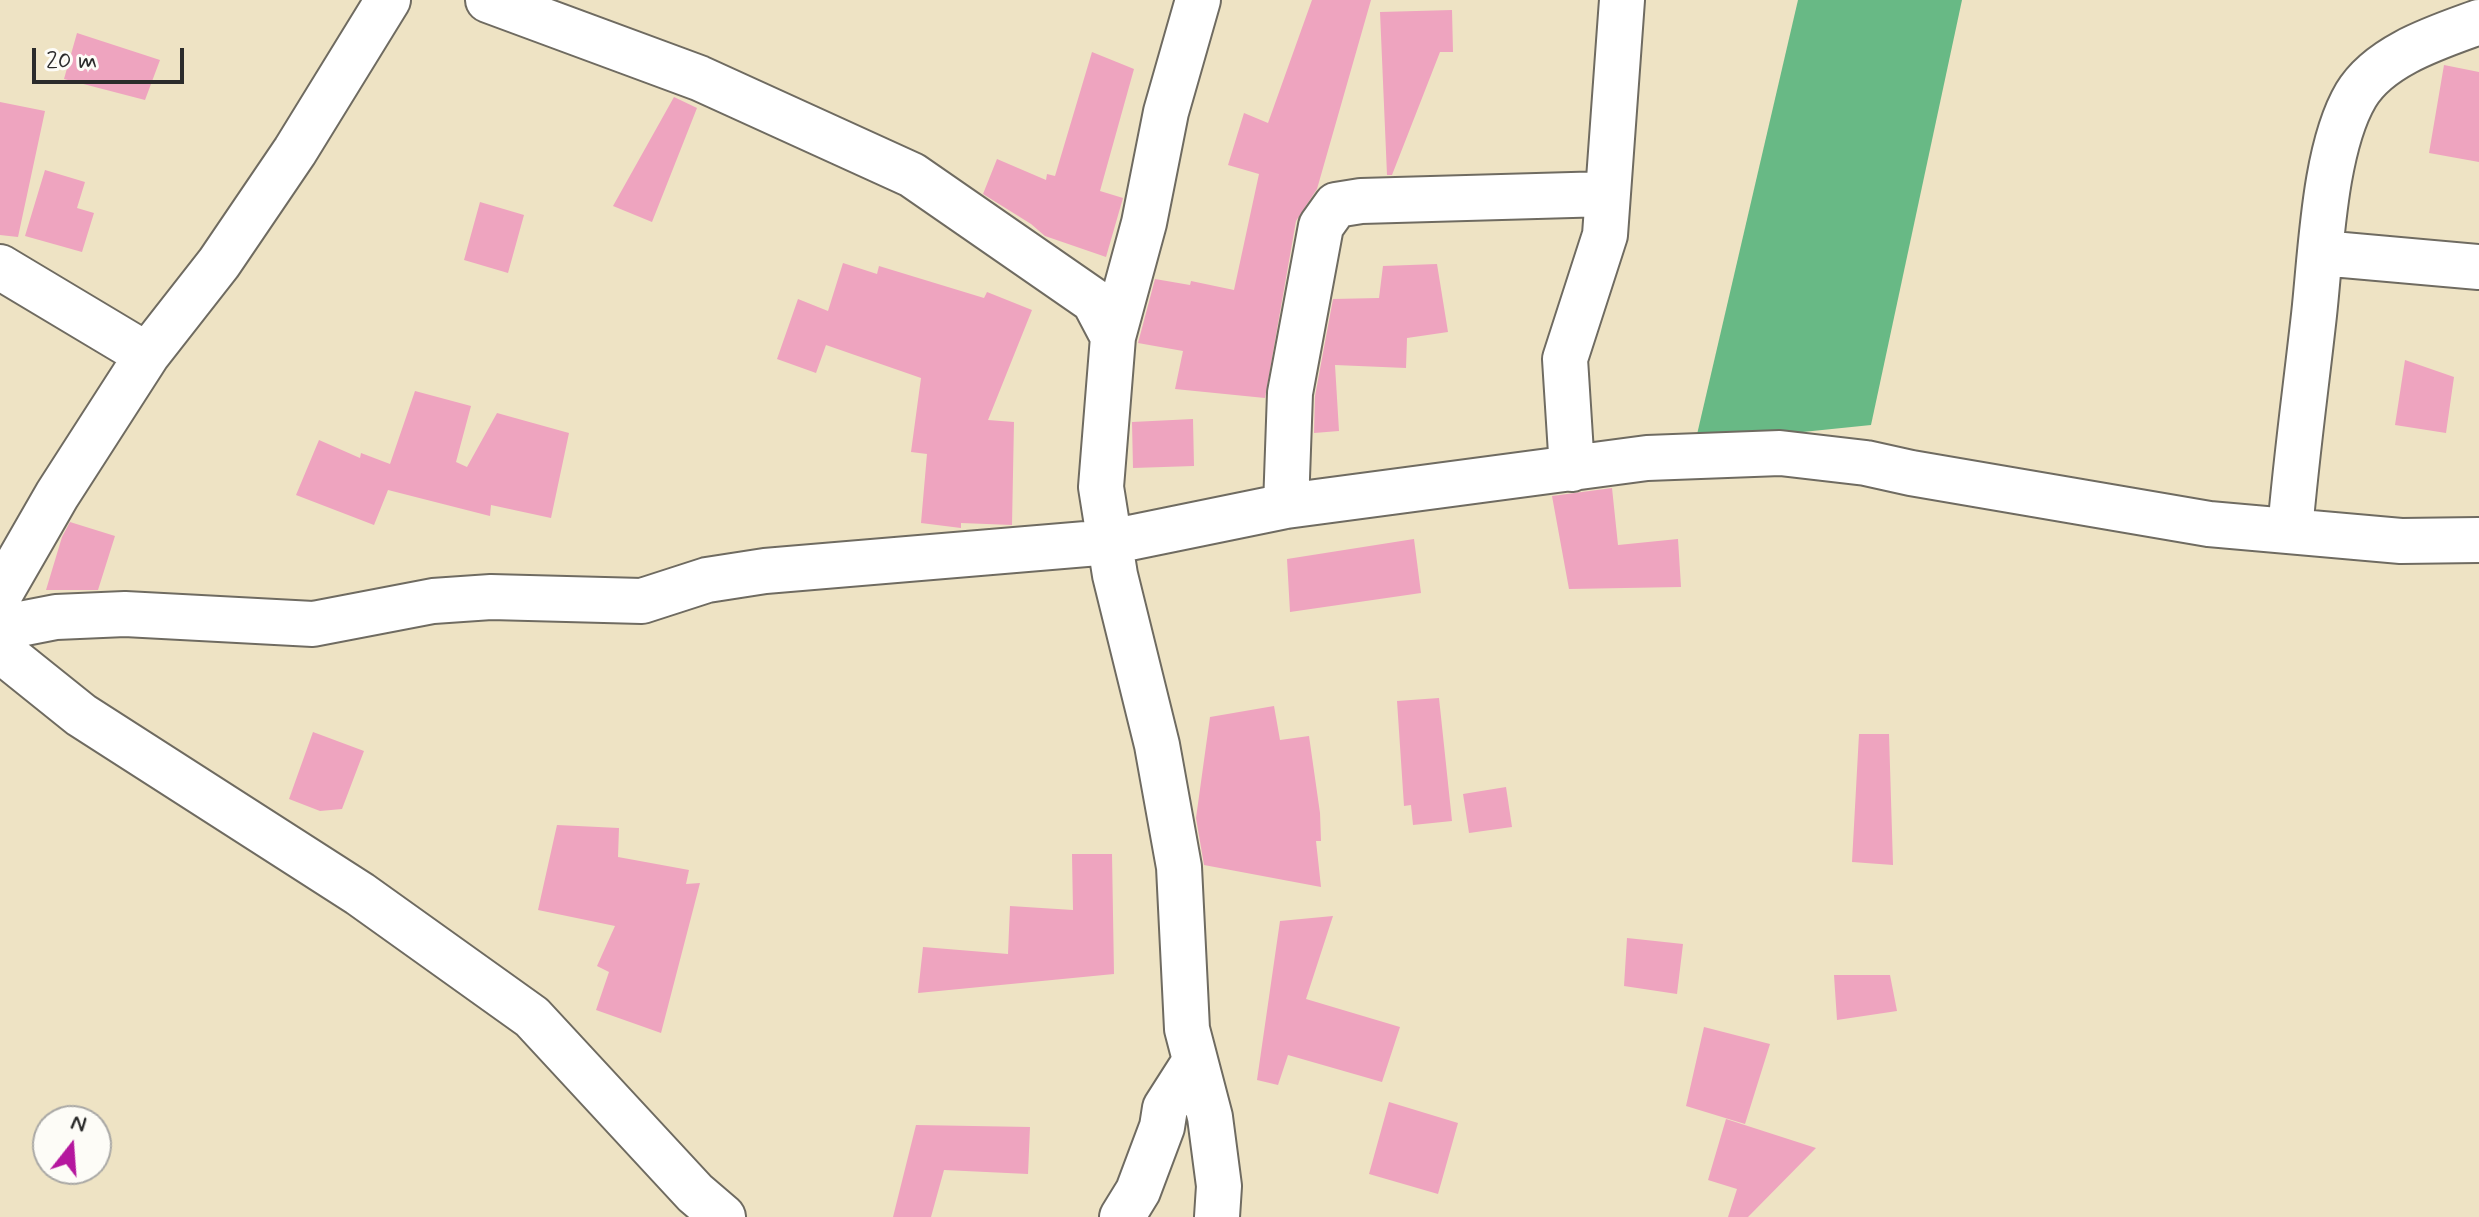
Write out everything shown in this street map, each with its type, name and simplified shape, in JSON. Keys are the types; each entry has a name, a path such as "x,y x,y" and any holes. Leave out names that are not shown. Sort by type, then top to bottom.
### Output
{"street":[{"path":"0,594 57,495 147,355 219,263 295,151 388,0"},
{"path":"488,0 699,78 912,175 1094,301 1113,337"},
{"path":"1198,0 1166,112 1144,223 1113,337 1101,487 1125,619 1157,745 1179,867 1187,1029 1210,1117 1219,1186 1217,1217"},
{"path":"1572,469 1565,359 1605,235 1622,0"},
{"path":"2290,531 2330,183 2346,120 2357,93 2386,66 2420,43 2479,22"},
{"path":"1286,506 1290,393 1321,226 1336,205 1361,201 1607,194"},
{"path":"2321,253 2479,267"},
{"path":"0,267 147,355"},
{"path":"0,628 56,617 125,614 313,624 433,601 491,597 642,601 707,580 765,571 1110,542 1286,506 1647,458 1780,453 1866,463 2029,495 2209,524 2401,541 2479,540"},
{"path":"0,650 81,715 360,894 532,1017 695,1193 723,1217"},
{"path":"1122,1217 1138,1191 1162,1127 1165,1108 1195,1061"}],"green space":[{"path":"1798,0 1962,0 1871,425 1695,443"}],"building":[{"path":"1312,0 1371,0 1317,189 1296,221 1265,398 1175,389 1183,351 1138,343 1155,279 1190,285 1191,281 1234,290 1259,174 1228,165 1244,113 1268,123"},
{"path":"1452,10 1453,52 1440,52 1392,175 1387,175 1380,12"},
{"path":"77,33 160,60 145,100 64,79"},
{"path":"1092,52 1134,69 1100,191 1123,198 1106,257 1045,236 983,194 997,159 1046,180 1047,174 1055,176"},
{"path":"2444,65 2479,72 2479,162 2429,153"},
{"path":"674,97 697,108 652,222 613,206"},
{"path":"0,102 45,111 18,237 0,235"},
{"path":"45,170 85,182 77,208 94,213 82,252 25,236"},
{"path":"480,202 524,215 508,273 464,260"},
{"path":"843,263 877,274 879,266 984,298 987,292 1032,310 988,420 1014,422 1012,525 961,523 961,528 921,523 927,454 911,452 921,378 826,345 816,373 777,359 798,299 828,311"},
{"path":"1437,264 1448,332 1407,338 1406,368 1335,365 1339,431 1314,433 1315,396 1333,299 1379,298 1383,266"},
{"path":"2405,360 2454,377 2446,433 2395,425"},
{"path":"415,391 471,406 456,462 467,467 497,413 569,433 551,518 491,505 490,516 388,490 374,525 296,495 319,440 360,458 361,453 390,464"},
{"path":"1193,419 1194,466 1133,468 1132,422"},
{"path":"1612,488 1618,545 1678,539 1681,587 1569,589 1552,496"},
{"path":"70,522 115,536 98,590 46,590 62,537"},
{"path":"1414,539 1421,593 1290,612 1287,559"},
{"path":"1439,698 1452,821 1413,825 1411,805 1404,806 1397,701"},
{"path":"1274,706 1280,740 1309,736 1320,813 1321,841 1316,841 1321,887 1204,865 1196,818 1210,717"},
{"path":"313,732 364,751 342,809 320,811 289,799"},
{"path":"1859,734 1889,734 1893,865 1852,862"},
{"path":"1506,787 1512,827 1469,833 1463,794"},
{"path":"557,825 619,828 618,857 689,870 686,884 700,883 661,1033 596,1010 609,972 597,966 615,926 538,910"},
{"path":"1072,854 1112,854 1114,974 918,993 923,947 1008,954 1010,906 1073,910"},
{"path":"1333,916 1306,999 1400,1027 1382,1082 1288,1055 1278,1085 1257,1080 1280,921"},
{"path":"1627,938 1683,944 1677,994 1624,986"},
{"path":"1834,975 1890,975 1897,1011 1837,1020"},
{"path":"1704,1027 1770,1044 1745,1124 1686,1106"},
{"path":"1389,1102 1458,1123 1438,1194 1369,1174"},
{"path":"1726,1119 1816,1148 1748,1217 1728,1217 1737,1189 1708,1180"},
{"path":"916,1125 1030,1127 1028,1174 944,1170 931,1217 893,1217"}]}
